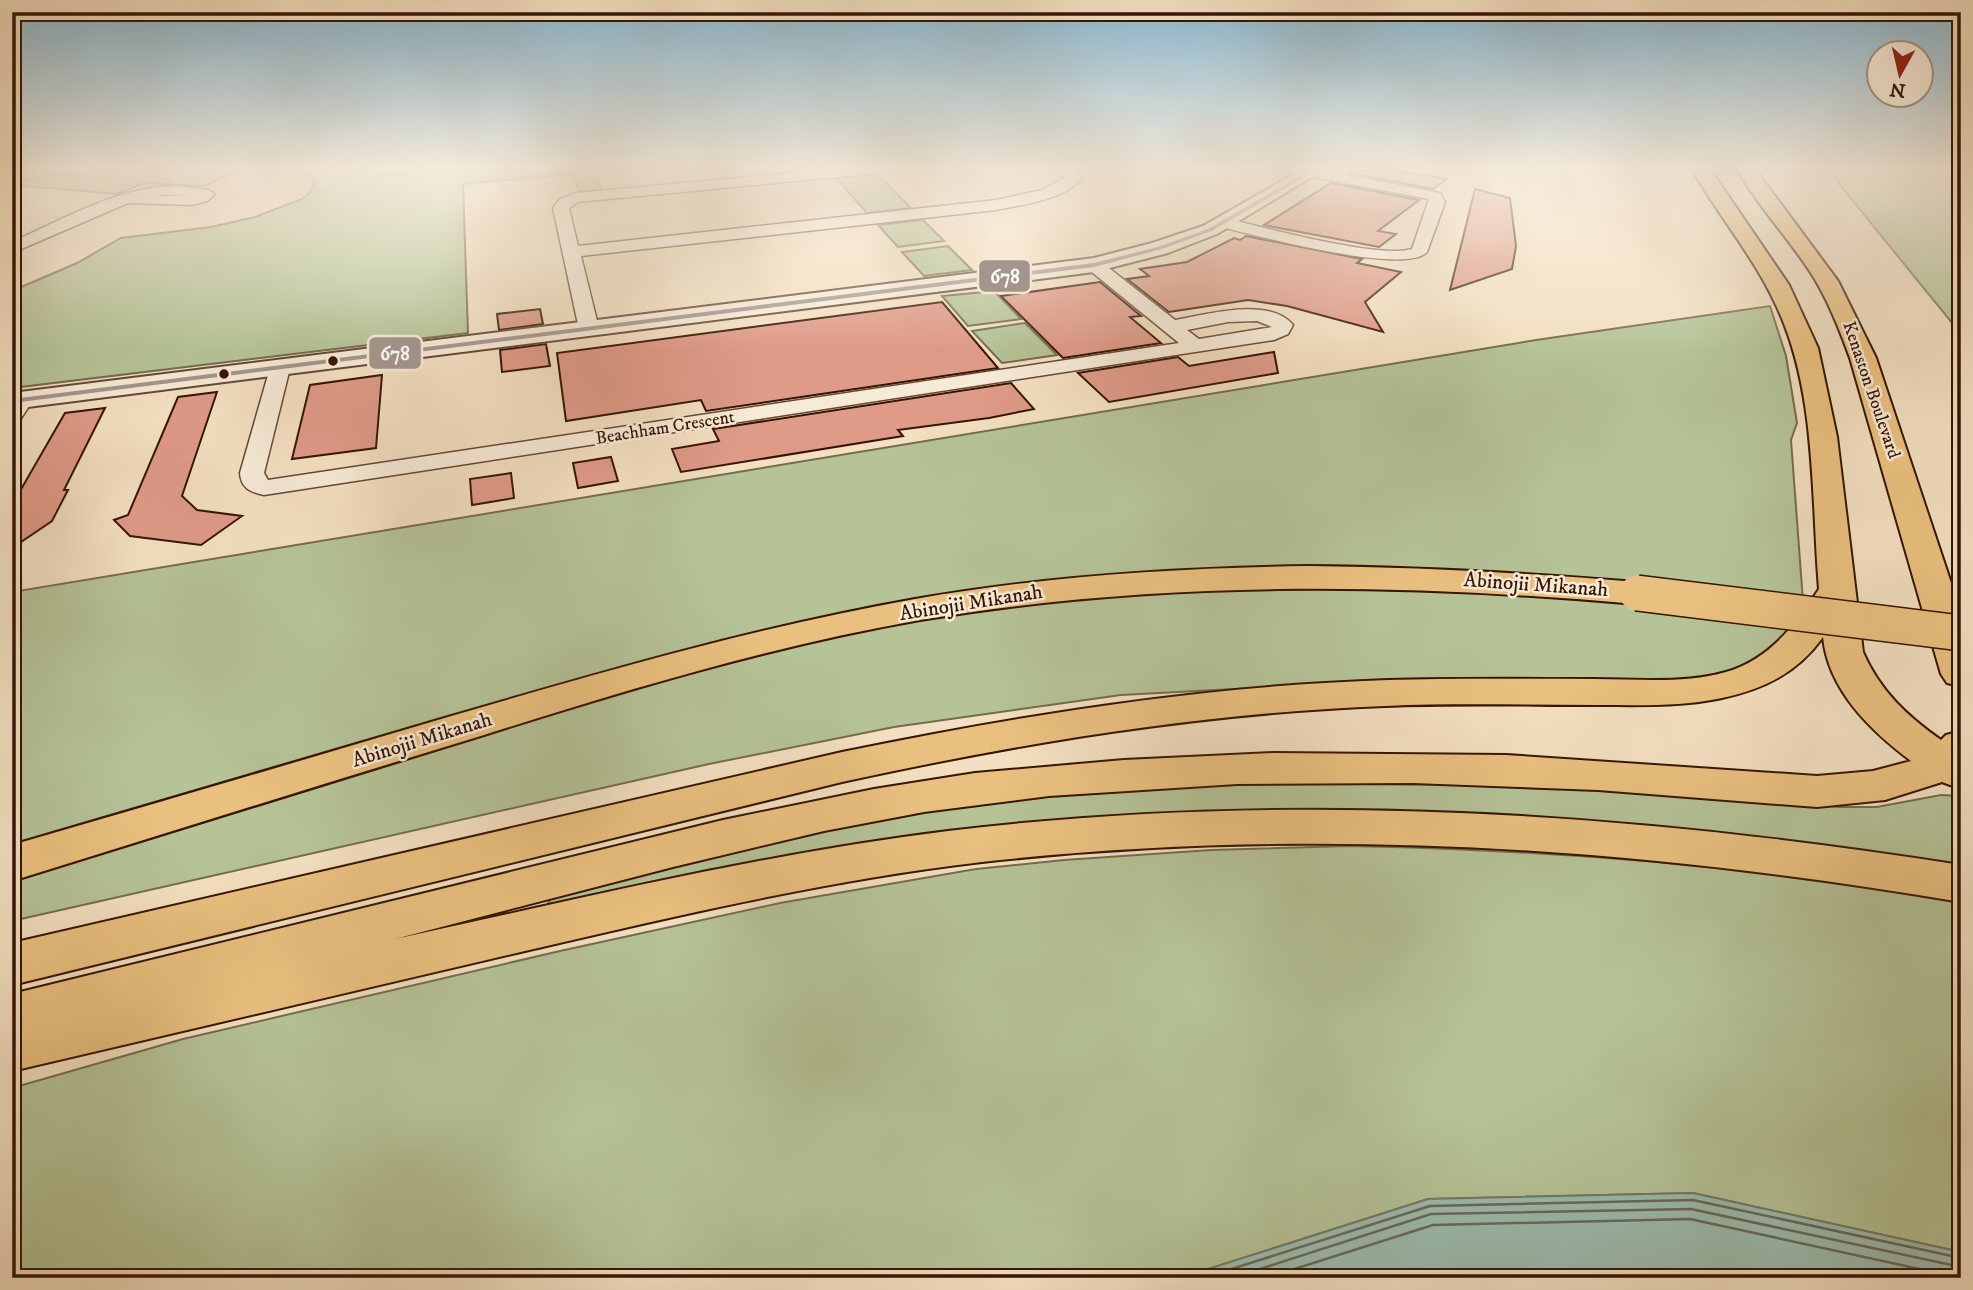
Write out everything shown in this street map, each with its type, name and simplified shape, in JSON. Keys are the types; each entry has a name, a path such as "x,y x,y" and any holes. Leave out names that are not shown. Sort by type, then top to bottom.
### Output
{"main road":[{"path":"1742,229 1773,276 1790,309 1804,346 1818,413 1844,652 1859,687 1889,719 1955,760"},
{"name":"Kenaston Boulevard","path":"1789,229 1820,269 1844,310 1863,358 1949,608 1961,674"},
{"name":"Abinojii Mikanah","path":"12,863 687,662 818,629 976,600 1114,584 1264,575 1430,577 1637,593 1961,633"},
{"path":"12,964 842,767 964,741 1068,723 1153,711 1326,696 1453,692 1674,692 1724,685 1756,675 1794,651 1837,589"},
{"path":"12,1017 667,851 860,808 972,789 1174,771 1413,767 1548,771 1787,789 1847,790 1875,787 1906,779 1955,760"},
{"path":"12,1047 721,887 823,867 1037,839 1292,826 1535,832 1733,850 1961,884"}],"street":[{"path":"12,248 55,229"},
{"path":"566,229 589,329"},
{"path":"571,252 777,229"},
{"path":"16,405 280,368 1094,265 1160,248 1208,229"},
{"path":"1254,229 1379,255 1405,257 1416,256 1427,229"},
{"path":"1094,265 1195,346"},
{"name":"Beachham Crescent","path":"280,368 252,473 253,482 264,488 1274,334 1282,330 1283,325 1264,316 1247,316 1171,327"}],"green space":[{"path":"193,229 465,229 468,333 12,388 12,291 77,263 121,238"},
{"path":"882,229 932,229 944,241 898,247"},
{"path":"1876,229 1961,229 1961,334"},
{"path":"948,246 972,270 924,276 902,252"},
{"path":"994,291 1021,319 968,326 942,296"},
{"path":"1770,306 1786,356 1797,423 1791,440 1803,601 1792,637 1739,674 1679,684 1427,679 1121,695 894,727 709,764 12,921 12,592 1536,340"},
{"path":"1025,323 1057,355 1002,363 972,331"},
{"path":"1155,781 1555,786 1840,807 1877,807 1941,795 1961,796 1961,870 1540,818 1370,811 1237,812 552,906 548,904 551,896 865,820"},
{"path":"1349,846 1503,851 1656,862 1809,878 1961,901 1961,1252 1693,1193 1428,1199 1180,1278 12,1278 12,1088 183,1039 780,903 976,869 1064,860 1211,850"}],"water":[{"path":"1693,1193 1961,1252 1961,1278 1180,1278 1428,1199"}],"building":[{"path":"1286,229 1380,229 1378,231 1396,234 1379,247"},
{"path":"1465,229 1514,229 1516,246 1512,269 1450,290"},
{"path":"1246,236 1362,259 1357,263 1401,272 1365,302 1383,332 1287,306 1248,300 1169,312 1127,279 1149,276 1140,269 1187,262 1234,238 1240,240"},
{"path":"1100,282 1141,316 1130,317 1161,343 1063,358 1001,296"},
{"path":"942,302 998,368 706,411 701,400 566,421 557,353"},
{"path":"540,309 543,324 499,330 497,314"},
{"path":"546,344 550,366 502,372 500,350"},
{"path":"1274,352 1278,373 1109,402 1078,373 1178,357 1189,366"},
{"path":"382,375 376,448 292,459 310,385"},
{"path":"1011,383 1034,409 898,430 903,436 681,472 672,449 719,441 713,429"},
{"path":"217,392 182,496 197,510 242,516 201,545 130,536 114,520 128,515 178,397"},
{"path":"105,408 64,490 68,490 52,521 12,548 12,505 65,413"},
{"path":"611,457 618,481 578,488 573,463"},
{"path":"511,473 514,498 472,505 470,479"}],"transit line":[{"name":"678","path":"12,401 1094,265 1160,248 1211,229"}]}
